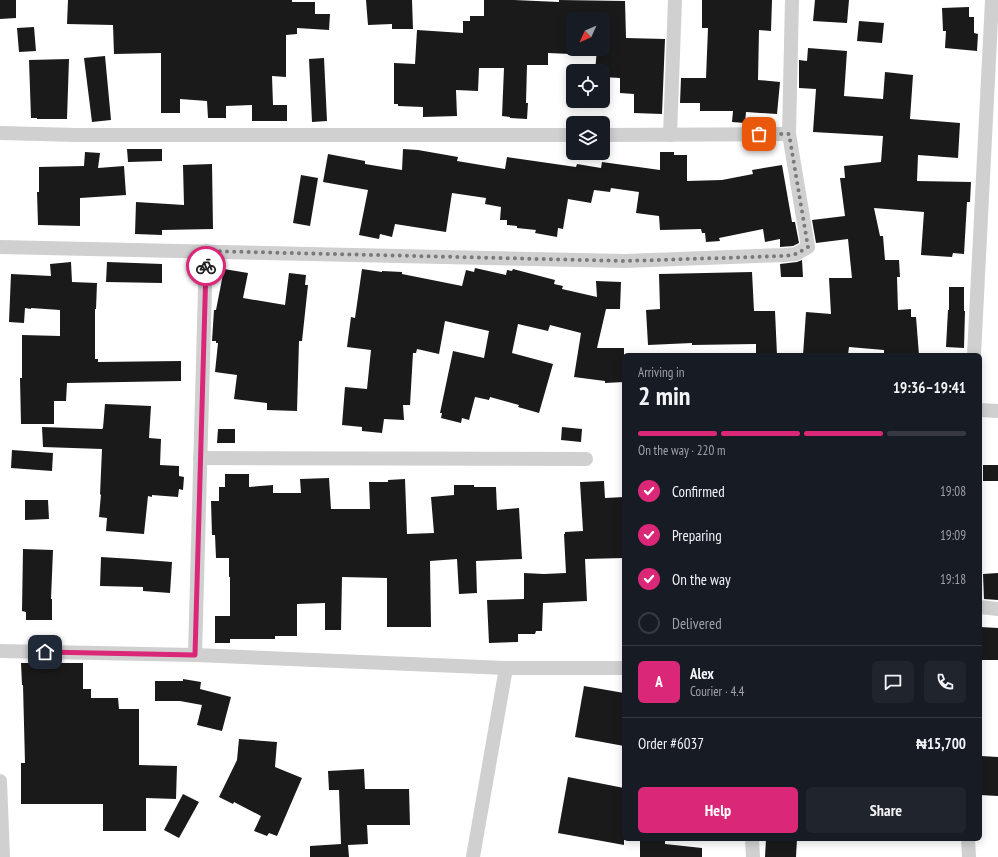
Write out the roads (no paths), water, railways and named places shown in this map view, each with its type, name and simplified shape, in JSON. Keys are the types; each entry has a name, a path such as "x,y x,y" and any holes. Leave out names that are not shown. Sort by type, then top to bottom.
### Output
{"street":[{"path":"670,135 675,0"},
{"path":"0,247 625,261 785,256 796,254 808,247 789,134 792,0"},
{"path":"974,353 992,0"},
{"path":"0,133 77,135 566,135"},
{"path":"610,135 789,134"},
{"path":"195,655 206,251"},
{"path":"982,410 998,411"},
{"path":"200,458 586,459"},
{"path":"982,607 998,609"},
{"path":"0,651 195,655 506,668 622,668"},
{"path":"473,857 506,668"},
{"path":"0,781 3,857"},
{"path":"752,841 753,857"},
{"path":"968,841 968,857"}]}
